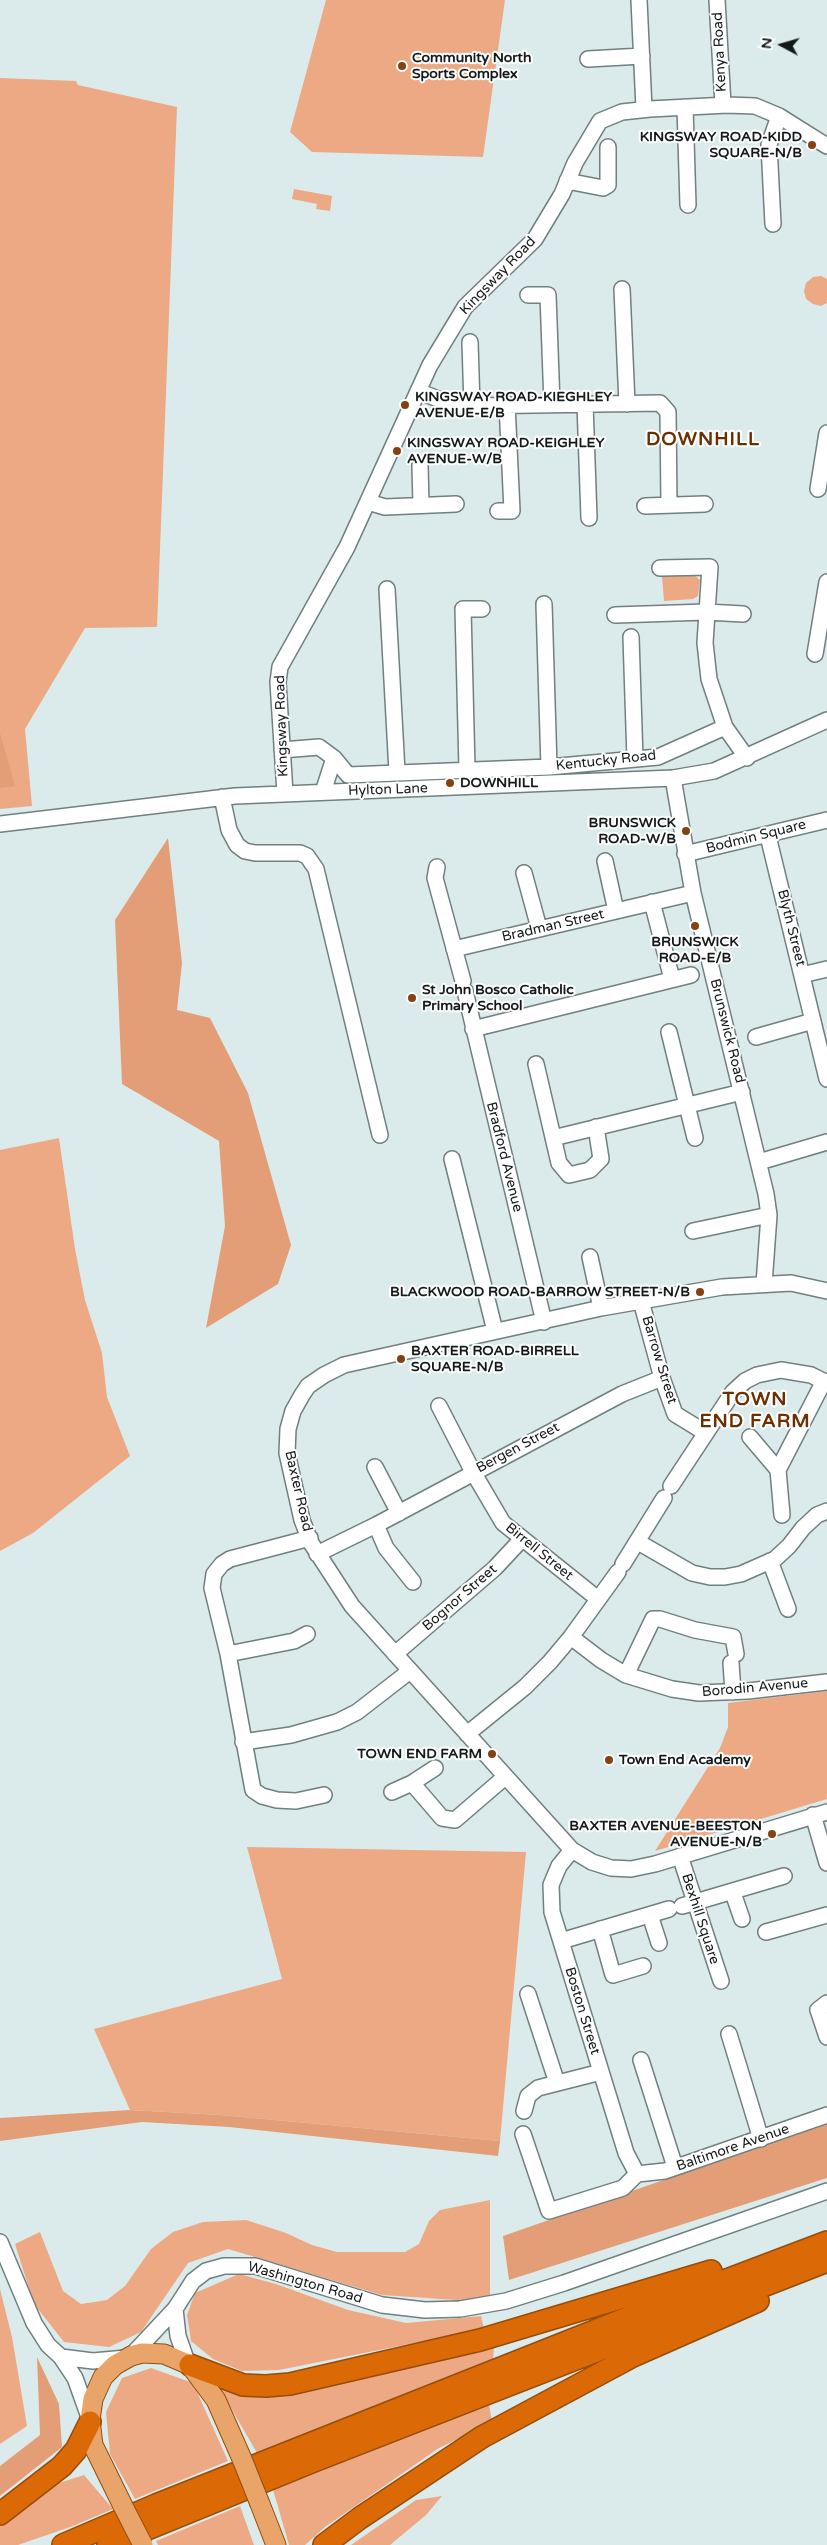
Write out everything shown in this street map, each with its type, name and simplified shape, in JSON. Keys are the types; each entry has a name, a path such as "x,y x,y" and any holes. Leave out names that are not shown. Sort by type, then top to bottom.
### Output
{"highway":[{"path":"189,2363 243,2384 266,2386 290,2384 480,2340 649,2290 827,2234"},
{"path":"63,2545 165,2501 645,2311 827,2242"},
{"path":"108,2545 332,2454 827,2261"},
{"path":"324,2545 360,2518 482,2437 590,2377 827,2270"},
{"path":"0,2514 62,2466 76,2450 90,2421"}],"main road":[{"path":"142,2545 93,2446 90,2421 93,2399 99,2384 115,2365 130,2357 157,2353 171,2355 189,2363 216,2400 276,2545"}],"street":[{"path":"639,0 644,109"},
{"name":"Kenya Road","path":"717,0 723,105"},
{"path":"588,59 642,56"},
{"name":"Kingsway Road","path":"285,793 278,682 280,667 347,547 430,365 465,307 535,239 568,181 575,163 600,121 622,112 644,109 723,105 755,106 779,116 827,146"},
{"path":"685,107 688,205"},
{"path":"773,224 769,145 779,116"},
{"path":"568,181 603,188 608,185 608,147"},
{"path":"622,289 627,404"},
{"path":"528,295 548,294 552,404"},
{"path":"470,342 472,406"},
{"path":"418,391 452,405 472,406 660,403 668,412 669,505"},
{"path":"498,511 512,511 507,404"},
{"path":"585,404 589,518"},
{"path":"819,489 827,433"},
{"path":"420,465 421,505"},
{"path":"368,502 385,507 456,504"},
{"path":"646,506 705,504"},
{"path":"660,568 710,567 705,643 709,679 726,727 747,758"},
{"path":"815,654 827,582"},
{"path":"387,589 397,772"},
{"path":"544,604 549,767"},
{"path":"467,769 463,609 482,609"},
{"path":"614,615 706,612 743,614"},
{"path":"631,637 635,758"},
{"name":"Hylton Lane","path":"0,824 222,797 673,778 714,771 747,758 827,720"},
{"name":"Kentucky Road","path":"282,750 319,747 334,758 348,775 549,767 658,757 726,727"},
{"path":"323,792 334,758"},
{"name":"Brunswick Road","path":"673,778 693,893 759,1162 769,1215 764,1284"},
{"path":"222,797 229,830 237,846 245,851 254,853 300,852 307,856 316,869 380,1135"},
{"name":"Bodmin Square","path":"685,854 768,836 827,820"},
{"name":"Blyth Street","path":"768,836 827,1079"},
{"path":"605,860 616,911"},
{"name":"Bradford Avenue","path":"438,867 435,878 464,986 544,1322"},
{"path":"524,873 539,928"},
{"name":"Bradman Street","path":"454,949 693,893"},
{"path":"652,902 672,979"},
{"path":"802,975 827,969"},
{"path":"473,1029 691,975"},
{"path":"756,1036 814,1021"},
{"path":"669,1032 695,1138"},
{"path":"536,1064 559,1163 569,1175 590,1170 601,1159 596,1127"},
{"path":"554,1138 742,1092"},
{"path":"759,1162 827,1142"},
{"path":"452,1159 495,1331"},
{"path":"692,1231 769,1215"},
{"path":"590,1257 601,1308"},
{"name":"Baxter Road","path":"820,1813 631,1869 611,1868 592,1862 572,1850 352,1606 317,1554 302,1520 288,1453 288,1429 293,1412 308,1386 344,1365 601,1308 722,1287 764,1284 807,1285 827,1291"},
{"name":"Barrow Street","path":"641,1301 662,1378 675,1414 706,1433"},
{"path":"466,1734 524,1687 571,1637 621,1568 667,1492 733,1392 745,1381 757,1375 782,1370 811,1375 825,1382 778,1470 782,1514"},
{"name":"Bergen Street","path":"317,1554 399,1513 622,1394 662,1378"},
{"name":"Birrell Street","path":"439,1406 473,1472 503,1523 598,1599"},
{"path":"750,1437 778,1470"},
{"path":"375,1467 399,1513"},
{"path":"638,1542 692,1574 710,1578 741,1574 770,1561 789,1546 810,1521 827,1511"},
{"path":"376,1525 386,1548 413,1582"},
{"path":"310,1538 230,1559 222,1564 214,1574 212,1588 228,1654 253,1790 262,1796 296,1801 324,1795"},
{"name":"Bognor Street","path":"395,1654 494,1568 522,1539"},
{"path":"770,1561 788,1609"},
{"path":"626,1675 653,1619 660,1619 695,1630 733,1637 733,1692"},
{"path":"228,1654 294,1641 307,1634"},
{"name":"Borodin Avenue","path":"571,1637 626,1675 672,1689 699,1693 733,1692 827,1682"},
{"path":"243,1742 291,1735 338,1722 363,1708 410,1671"},
{"path":"392,1792 412,1783 435,1768"},
{"path":"412,1783 442,1818 454,1820 505,1777"},
{"path":"820,1813 827,1863"},
{"name":"Boston Street","path":"572,1850 559,1866 550,1885 552,1912 626,2153 637,2174"},
{"name":"Bexhill Square","path":"680,1856 682,1906 720,1981"},
{"path":"561,1941 733,1893 784,1876"},
{"path":"733,1893 742,1919"},
{"path":"650,1915 659,1943"},
{"path":"766,1932 827,1915"},
{"path":"600,1930 613,1975 644,1966"},
{"path":"528,1994 558,2083"},
{"path":"827,2003 818,2010 827,2037"},
{"path":"729,2034 761,2139"},
{"path":"642,2060 675,2167"},
{"path":"524,2112 528,2096 538,2088 601,2072"},
{"name":"Baltimore Avenue","path":"637,2174 665,2171 827,2115"},
{"path":"523,2134 549,2211 622,2188 637,2174"},
{"name":"Washington Road","path":"130,2357 174,2308 187,2287 200,2275 215,2268 236,2264 273,2271 382,2305 424,2310 460,2309 506,2301 827,2191"},
{"path":"0,2242 34,2323 48,2345 61,2357 79,2384 90,2421"},
{"path":"174,2308 178,2336 189,2363"},
{"path":"61,2357 103,2361 130,2357"}],"shaded area":[{"name":"Community North Sports Complex","path":"326,0 505,0 483,157 312,152 290,132"},
{"path":"0,78 76,81 78,85 177,107 157,627 85,628 25,729 32,806 0,809"},
{"path":"294,189 332,196 330,211 316,209 317,204 292,199"},
{"path":"821,276 827,279 827,303 821,306 813,304 806,299 804,291 806,283 813,277"},
{"path":"693,574 700,580 698,596 693,599 664,601 662,576"},
{"path":"0,733 15,786 0,788"},
{"path":"168,838 182,963 177,1010 210,1018 248,1093 291,1245 278,1284 206,1328 225,1226 219,1141 122,1084 115,920"},
{"path":"59,1138 75,1249 85,1300 102,1353 107,1397 130,1456 33,1533 0,1551 0,1150"},
{"path":"827,1691 827,1799 655,1851 720,1748 728,1727 728,1703"},
{"path":"247,1847 526,1852 500,2141 221,2115 130,2110 94,2029 282,1979"},
{"path":"130,2110 221,2115 500,2141 498,2156 229,2127 142,2122 0,2141 0,2118"},
{"path":"827,2123 827,2178 509,2280 503,2236"},
{"path":"490,2200 490,2298 471,2301 382,2295 228,2249 188,2263 141,2332 109,2347 64,2342 34,2304 15,2244 40,2232 63,2291 81,2304 107,2300 125,2286 151,2249 173,2232 203,2222 246,2220 286,2233 312,2245 337,2252 405,2252 419,2244 429,2221 440,2210"},
{"path":"239,2274 276,2284 348,2310 406,2323 481,2316 484,2329 279,2370 242,2371 213,2359 191,2341 187,2315 195,2293"},
{"path":"0,2289 12,2337 27,2426 0,2444"},
{"path":"494,2345 493,2362 257,2453 216,2382 236,2391"},
{"path":"37,2357 59,2404 62,2447 0,2496 0,2466 40,2435"},
{"path":"151,2368 193,2383 228,2461 135,2499 110,2454 106,2412 122,2378"},
{"path":"489,2404 492,2422 439,2448 325,2527 305,2545 289,2545 272,2486"},
{"path":"84,2475 113,2509 73,2526 18,2545 0,2545 0,2526 59,2483"},
{"path":"442,2496 426,2515 390,2545 351,2545 416,2500"},
{"path":"240,2506 254,2545 158,2545 156,2541"}],"place":[{"name":"Community North Sports Complex","path":"402,66"},
{"name":"KINGSWAY ROAD-KIDD SQUARE-N/B","path":"812,145"},
{"name":"KINGSWAY ROAD-KIEGHLEY AVENUE-E/B","path":"405,405"},
{"name":"KINGSWAY ROAD-KEIGHLEY AVENUE-W/B","path":"397,451"},
{"name":"DOWNHILL","path":"450,783"},
{"name":"BRUNSWICK ROAD-W/B","path":"686,831"},
{"name":"BRUNSWICK ROAD-E/B","path":"695,926"},
{"name":"St John Bosco Catholic Primary School","path":"412,998"},
{"name":"BLACKWOOD ROAD-BARROW STREET-N/B","path":"700,1292"},
{"name":"BAXTER ROAD-BIRRELL SQUARE-N/B","path":"401,1359"},
{"name":"TOWN END FARM","path":"492,1754"},
{"name":"Town End Academy","path":"609,1760"},
{"name":"BAXTER AVENUE-BEESTON AVENUE-N/B","path":"772,1834"}],"district":[{"name":"DOWNHILL","path":"703,440"},
{"name":"TOWN END FARM","path":"755,1411"}]}
